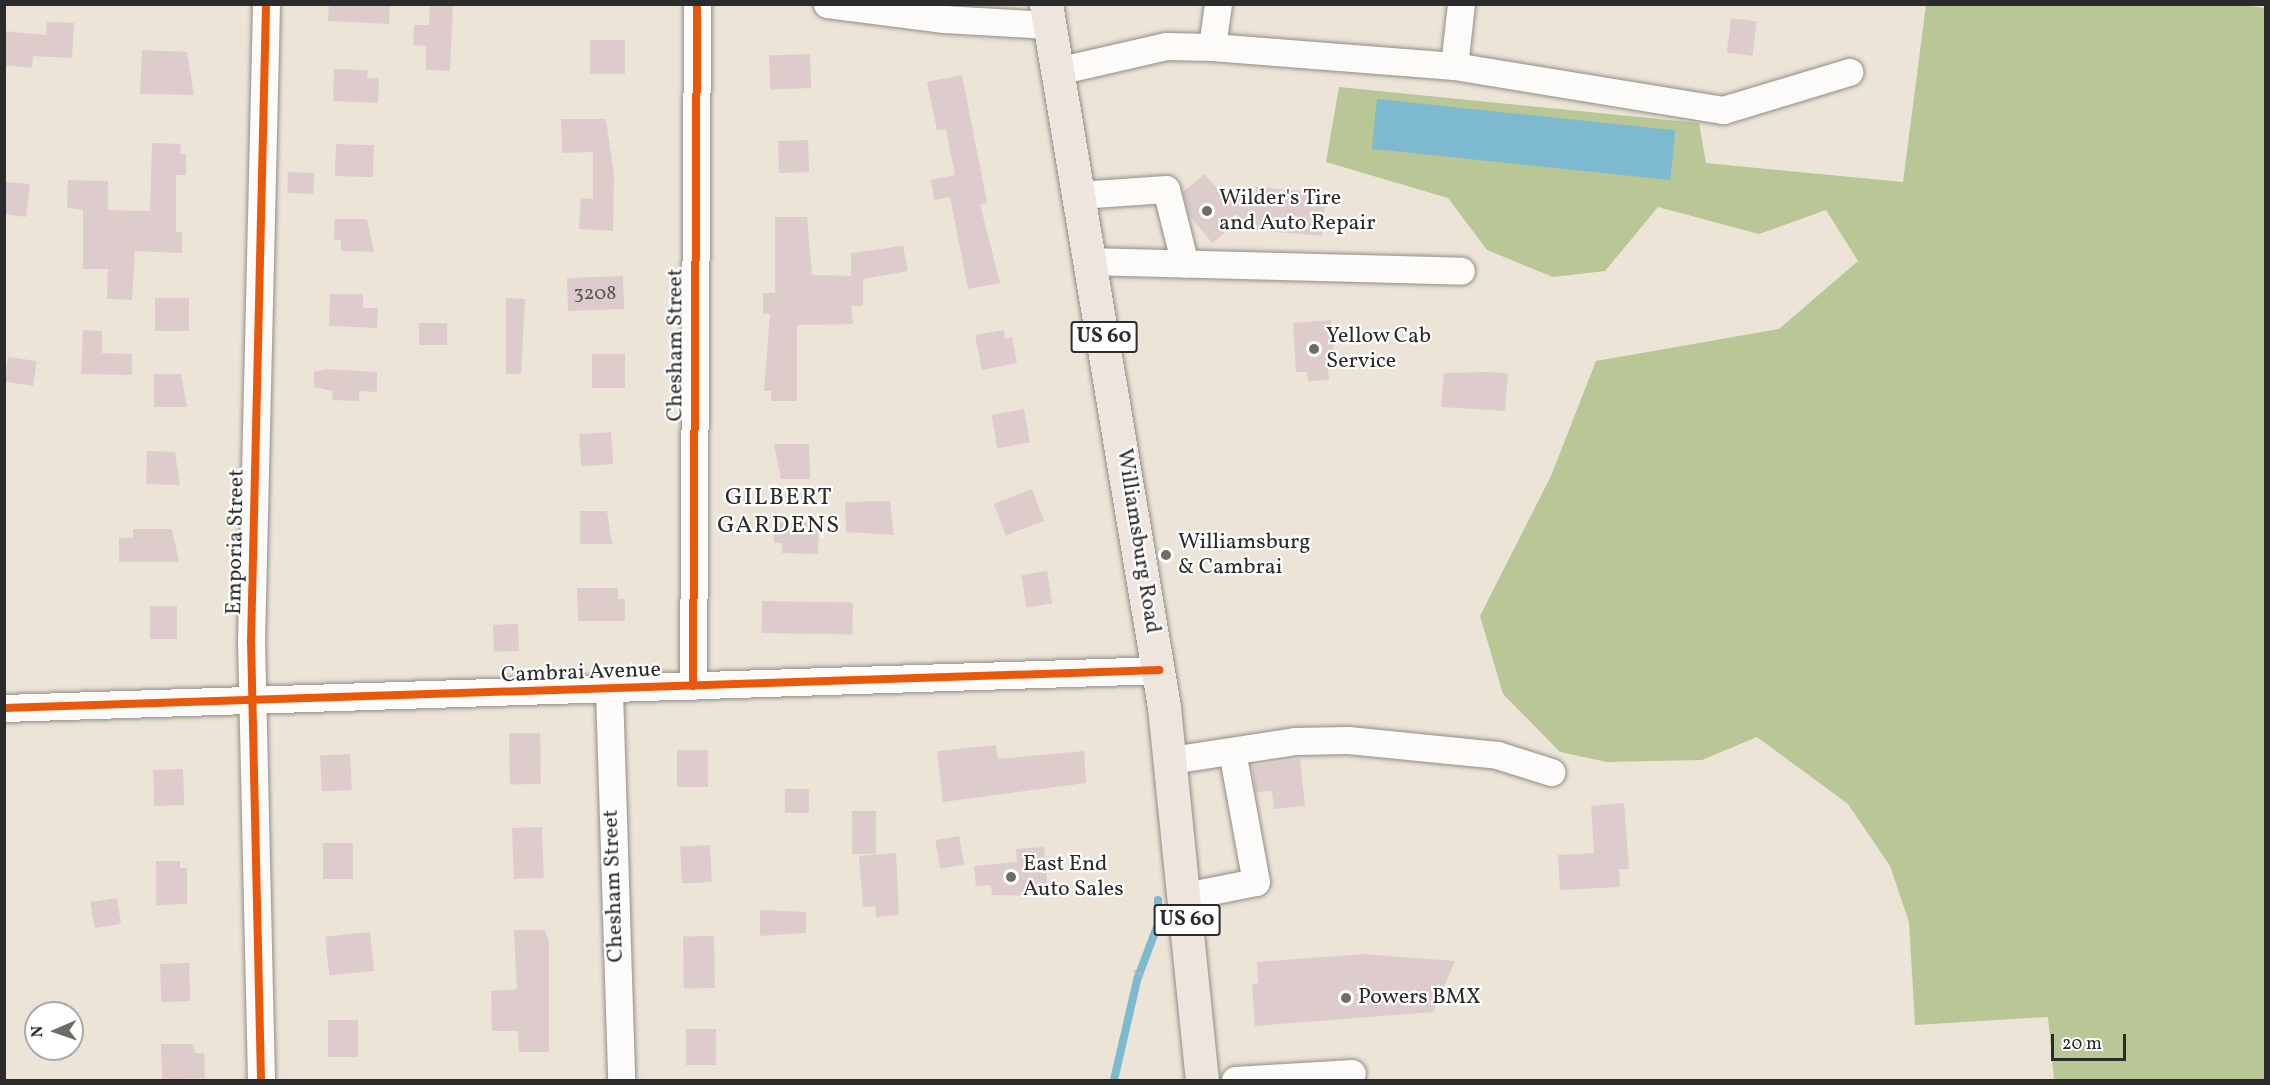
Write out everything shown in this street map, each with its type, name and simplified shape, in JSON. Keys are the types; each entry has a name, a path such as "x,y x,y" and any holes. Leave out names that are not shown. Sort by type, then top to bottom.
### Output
{"main road":[{"name":"Williamsburg Road","path":"1048,15 1159,670 1171,760 1202,1080"}],"street":[{"name":"Emporia Street","path":"261,1080 252,700 266,4"},
{"name":"Chesham Street","path":"693,686 697,4"},
{"path":"827,4 1048,15"},
{"path":"1212,47 1218,4"},
{"path":"1454,66 1461,4"},
{"path":"1057,71 1166,46 1212,47 1454,66 1723,110 1849,72"},
{"path":"1079,195 1166,189 1185,264"},
{"path":"1090,261 1461,271"},
{"name":"Cambrai Avenue","path":"4,708 609,691 1159,670"},
{"name":"Chesham Street","path":"609,691 621,1080"},
{"path":"1171,760 1232,750 1348,740 1497,755 1551,772"},
{"path":"1185,896 1256,882 1232,750"},
{"path":"1235,1080 1353,1073"}],"path":[{"path":"1134,971 1143,975"}],"green space":[{"path":"2236,4 2265,8 2265,1080 2054,1080 2048,1017 1915,1025 1909,922 1890,866 1848,804 1757,737 1702,760 1607,762 1560,752 1503,694 1480,616 1551,476 1596,361 1779,329 1858,261 1826,210 1759,234 1658,207 1605,271 1553,277 1487,250 1448,198 1326,162 1339,87 1699,123 1706,163 1903,182 1926,5"}],"water":[{"path":"1377,99 1675,130 1670,180 1372,149"}],"building":[{"path":"329,4 390,4 389,24 328,21"},
{"path":"430,4 453,4 450,71 426,70 426,46 413,45 414,25 429,25"},
{"path":"1731,18 1757,21 1753,56 1727,53"},
{"path":"47,22 74,23 72,58 33,56 32,68 4,65 4,31 46,35"},
{"path":"590,40 625,40 625,74 590,74"},
{"path":"142,50 187,52 194,95 140,94"},
{"path":"810,54 811,88 770,89 769,55"},
{"path":"334,69 368,70 367,78 379,78 378,103 333,101"},
{"path":"962,75 987,203 980,204 1000,283 968,289 950,197 934,200 931,180 955,175 946,129 937,130 927,82"},
{"path":"561,119 606,119 614,175 613,231 579,229 581,198 593,199 593,152 562,153"},
{"path":"808,140 809,172 779,173 778,141"},
{"path":"152,143 181,144 180,154 186,154 186,175 176,175 176,232 182,232 182,253 135,251 132,300 107,299 108,269 83,269 83,210 67,208 68,180 108,181 108,210 150,211"},
{"path":"336,144 374,145 373,177 335,176"},
{"path":"288,172 314,173 313,194 287,193"},
{"path":"1205,174 1224,197 1255,198 1256,187 1326,193 1322,236 1231,228 1212,243 1189,215 1183,192"},
{"path":"4,182 30,184 26,217 4,214"},
{"path":"775,217 807,217 812,275 851,276 851,253 903,246 908,271 863,279 863,306 851,306 853,324 797,325 797,401 771,401 771,391 764,391 770,314 763,314 763,293 775,293"},
{"path":"335,219 367,219 374,252 341,251 341,240 334,240"},
{"path":"623,276 624,309 568,311 567,278"},
{"path":"330,294 363,294 363,308 378,308 377,328 329,326"},
{"path":"155,298 189,298 189,331 155,331"},
{"path":"506,298 525,299 521,374 506,374"},
{"name":"Yellow Cab Service","path":"1331,320 1335,369 1328,369 1329,380 1308,381 1307,372 1296,372 1293,323"},
{"path":"419,323 447,323 447,345 419,345"},
{"path":"83,330 102,331 102,353 132,354 132,375 81,374"},
{"path":"1004,330 1005,339 1012,337 1017,363 982,370 975,335"},
{"path":"592,354 625,354 625,388 592,388"},
{"path":"8,357 37,361 33,386 5,382"},
{"path":"326,369 377,372 377,392 359,391 359,401 333,400 332,391 314,387 314,372"},
{"path":"1444,373 1508,373 1505,411 1441,407"},
{"path":"154,374 181,374 187,407 154,407"},
{"path":"1024,409 1030,442 997,448 992,415"},
{"path":"611,432 613,464 581,466 579,434"},
{"path":"774,444 809,444 810,479 781,479"},
{"path":"147,451 175,452 180,485 146,484"},
{"path":"1032,489 1044,521 1006,535 994,504"},
{"path":"890,501 894,535 846,532 845,502"},
{"path":"580,511 607,511 612,544 580,544"},
{"path":"774,522 819,523 818,554 782,553 782,543 774,543"},
{"path":"133,529 172,529 179,562 119,562 119,538 133,538"},
{"path":"1047,571 1052,604 1026,608 1021,575"},
{"path":"577,588 618,588 618,599 625,599 625,621 578,621"},
{"path":"762,601 853,603 852,635 761,633"},
{"path":"150,606 177,606 177,639 150,639"},
{"path":"518,624 519,651 494,652 493,625"},
{"path":"540,733 541,784 510,785 509,734"},
{"path":"996,745 998,759 1084,751 1086,783 943,802 937,751"},
{"path":"677,750 708,750 708,787 677,787"},
{"path":"350,754 352,790 322,792 320,756"},
{"path":"1300,759 1305,806 1274,809 1272,791 1256,792 1252,766"},
{"path":"183,769 184,805 154,806 153,770"},
{"path":"785,789 809,789 809,813 785,813"},
{"path":"1624,803 1629,869 1619,869 1620,887 1560,890 1558,855 1594,853 1591,806"},
{"path":"852,811 876,811 876,854 852,854"},
{"path":"542,827 544,878 514,879 512,828"},
{"path":"959,836 964,865 940,869 935,840"},
{"path":"323,843 353,843 353,879 323,879"},
{"path":"710,845 712,882 682,884 680,847"},
{"name":"East End Auto Sales","path":"1044,847 1048,896 992,895 991,885 976,886 974,866 1017,862 1016,849"},
{"path":"896,853 899,915 876,917 875,906 863,907 859,856"},
{"path":"156,861 180,861 180,868 187,868 187,904 156,905"},
{"path":"117,898 121,924 94,928 90,902"},
{"path":"760,910 806,912 806,933 760,936"},
{"path":"514,930 545,930 549,942 549,1052 519,1052 518,1031 492,1031 491,991 517,989"},
{"path":"370,932 374,971 329,975 325,937"},
{"path":"714,936 715,988 684,989 683,937"},
{"name":"Powers BMX","path":"1363,954 1455,961 1433,1012 1255,1026 1252,984 1258,983 1257,962"},
{"path":"189,963 190,1001 161,1002 160,964"},
{"path":"328,1020 358,1020 358,1057 328,1057"},
{"path":"686,1029 716,1029 716,1065 686,1065"},
{"path":"161,1044 192,1044 196,1053 204,1053 205,1078 162,1080"}],"waterway":[{"path":"1114,1080 1137,980 1158,924 1158,900"}],"cycle path":[{"path":"261,1080 251,642 266,4"},
{"path":"693,686 697,4"},
{"path":"4,708 1159,670"}],"place":[{"name":"Wilder's Tire and Auto Repair","path":"1207,211"},
{"name":"Yellow Cab Service","path":"1314,349"},
{"name":"Williamsburg & Cambrai","path":"1166,555"},
{"name":"East End Auto Sales","path":"1011,877"},
{"name":"Powers BMX","path":"1346,998"}],"district":[{"name":"GILBERT GARDENS","path":"779,513"}]}
